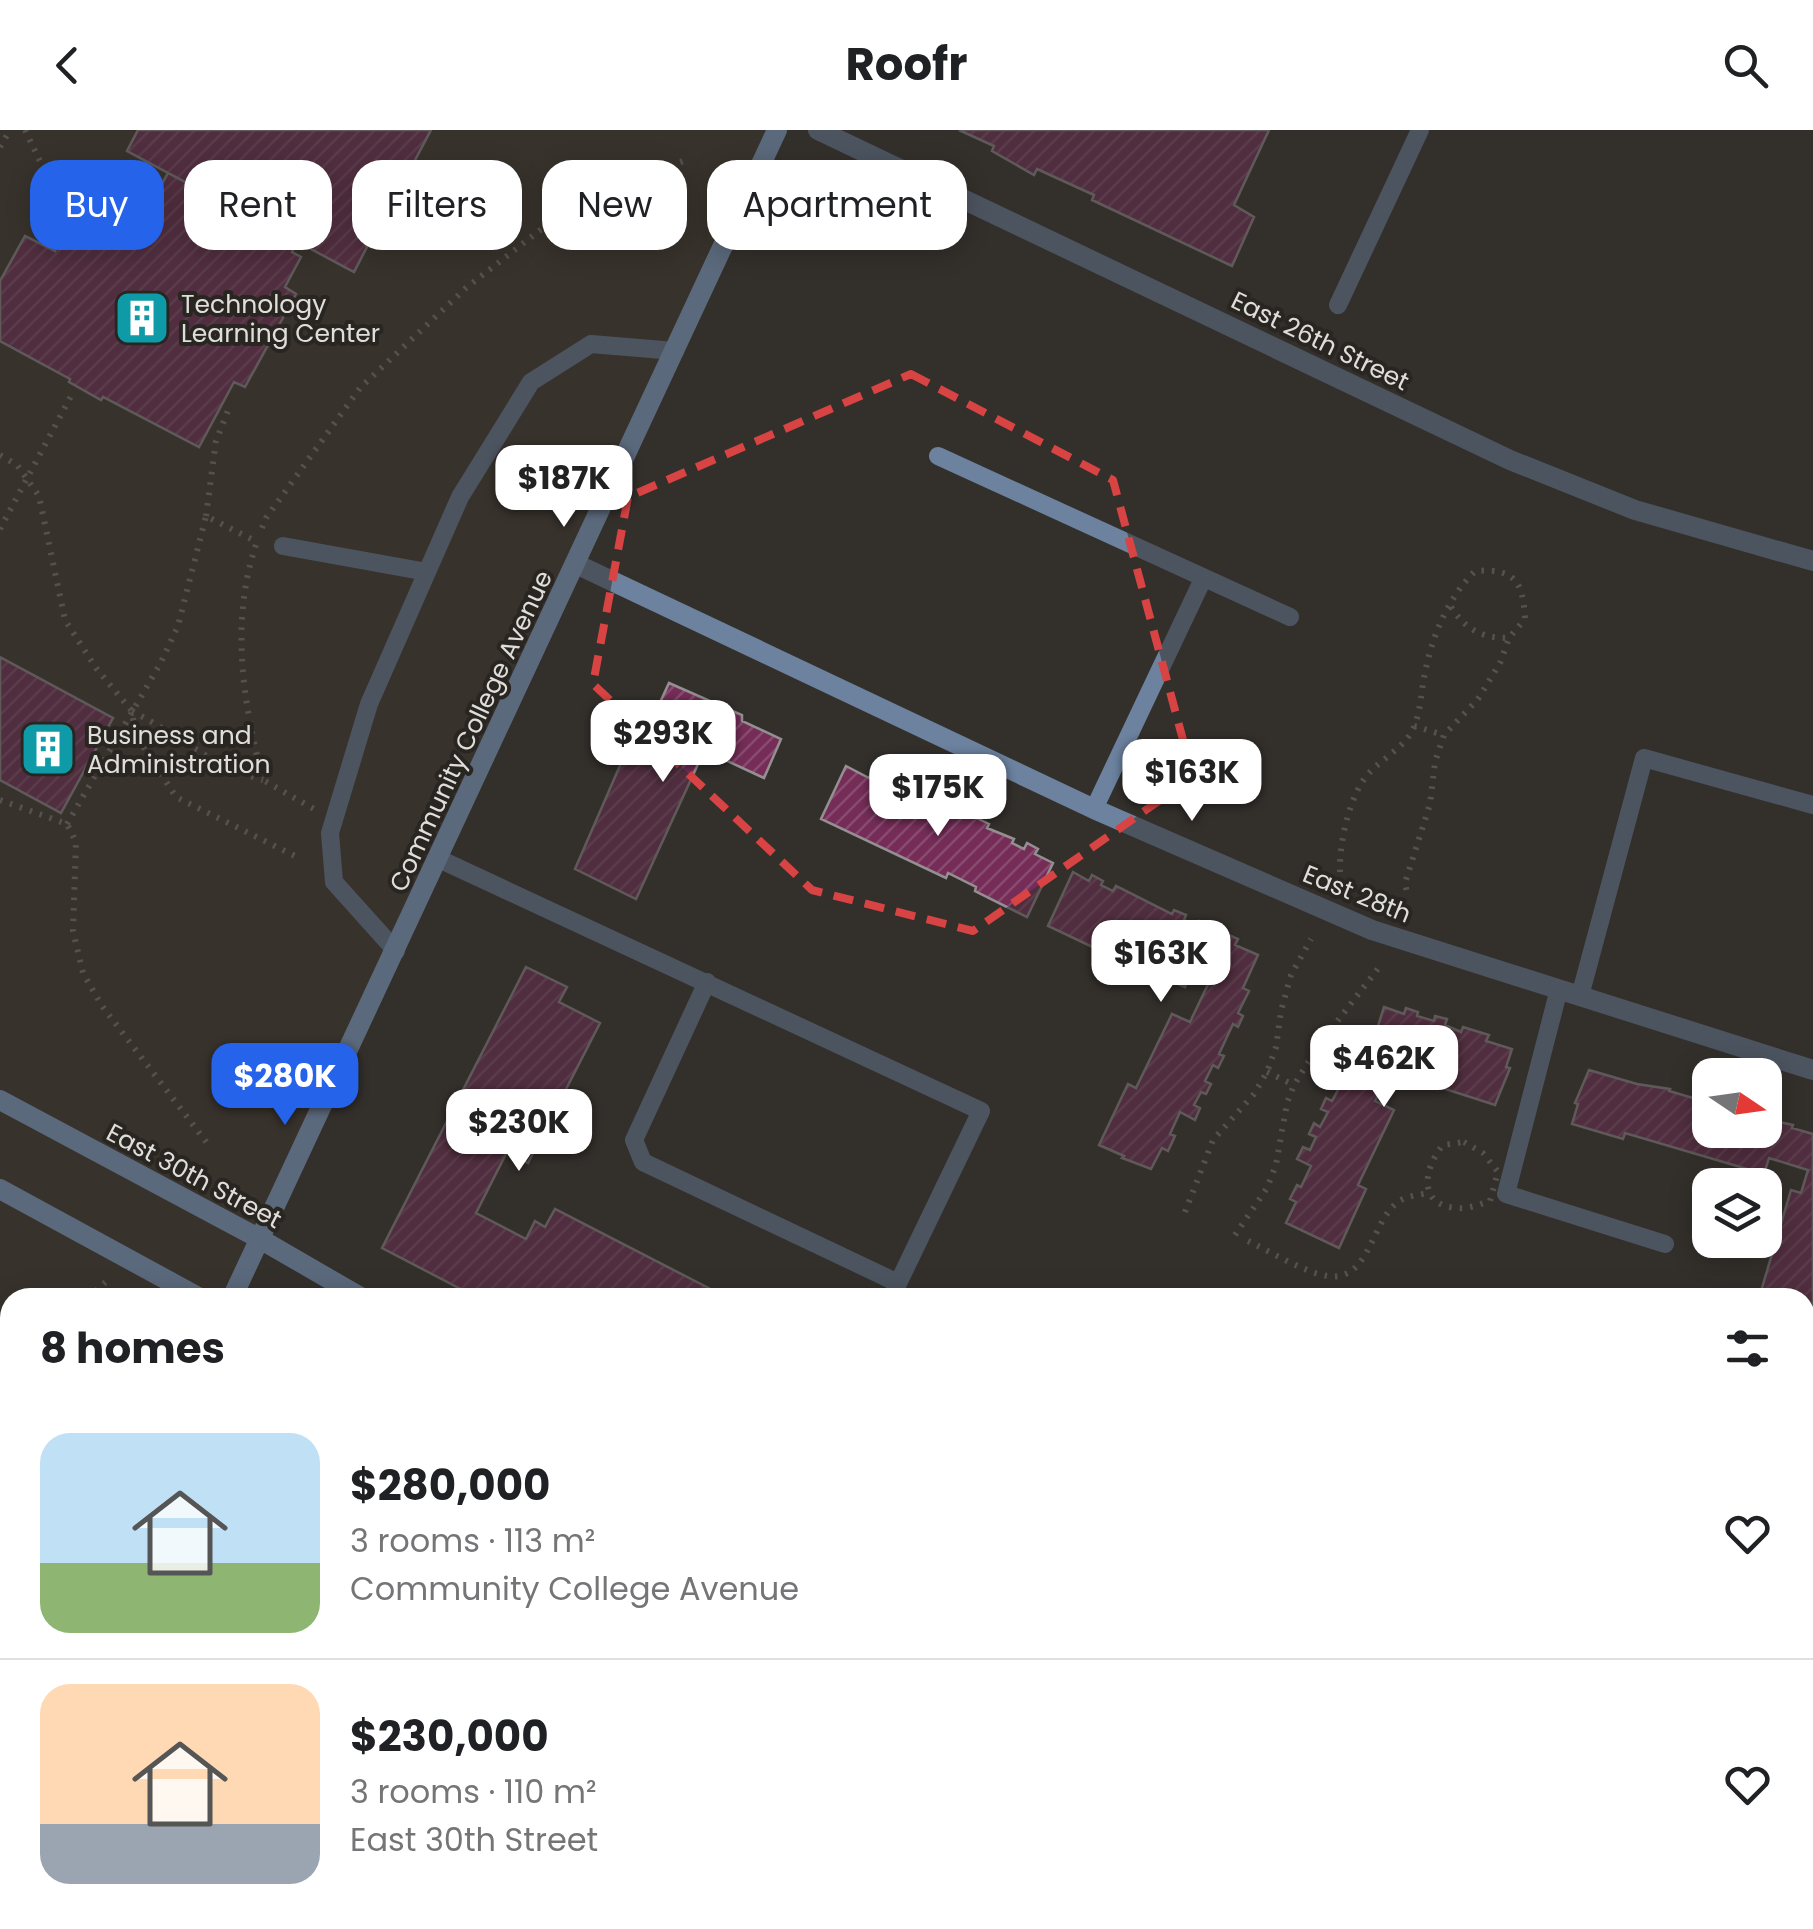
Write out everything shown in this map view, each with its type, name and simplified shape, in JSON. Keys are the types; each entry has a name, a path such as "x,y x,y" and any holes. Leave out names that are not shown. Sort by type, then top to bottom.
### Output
{"street":[{"name":"Community College Avenue","path":"237,1288 778,130"},
{"name":"East 26th Street","path":"818,130 1510,460 1635,510 1813,561"},
{"name":"East 28th","path":"576,564 1094,809 1372,930 1813,1070"},
{"name":"East 30th Street","path":"0,1100 345,1288"},
{"path":"0,1189 182,1288"}],"lane":[{"path":"1338,305 1420,130"},
{"path":"396,951 334,882 330,833 369,704 460,497 531,382 590,344 675,351"},
{"path":"938,456 1290,618"},
{"path":"283,546 427,572"},
{"path":"1094,809 1204,580"},
{"path":"1580,996 1644,758 1813,805"},
{"path":"440,859 982,1111 895,1288"},
{"path":"707,982 634,1140 644,1162 890,1288"},
{"path":"1558,989 1506,1194 1665,1244"}],"path":[{"path":"0,147 10,130"},
{"path":"25,130 39,160"},
{"path":"264,780 251,731 240,638 247,571 266,518 360,388 466,288 542,230"},
{"path":"0,528 70,396"},
{"path":"67,824 178,626 206,516 216,441 228,408"},
{"path":"0,455 18,465 39,496 65,620 96,668 131,710 173,732 231,771 264,780 314,809"},
{"path":"206,516 257,542"},
{"path":"1340,872 1339,850 1354,796 1367,774 1406,741 1414,726 1434,631 1461,585 1475,571 1498,570 1515,580 1524,592 1525,620 1510,638 1478,699 1444,735 1435,762 1430,804 1405,883 1408,897"},
{"path":"1451,607 1468,629 1487,638 1510,638"},
{"path":"131,710 137,737 176,797 299,858"},
{"path":"1414,726 1444,735"},
{"path":"0,800 67,824 76,842 73,931 83,973 102,1006 207,1142"},
{"path":"1185,1212 1212,1140 1254,1094 1267,1072 1291,975 1311,939"},
{"path":"1235,1235 1267,1188 1294,1085 1319,1045 1380,966"},
{"path":"1267,1072 1294,1085"},
{"path":"1464,1142 1483,1153 1498,1172 1490,1200 1479,1204 1456,1209 1428,1193 1426,1174 1432,1158 1443,1146 1464,1142"},
{"path":"1248,1241 1322,1275 1346,1274 1361,1264 1389,1211 1401,1200 1428,1193"},
{"path":"99,1288 112,1277"}],"highlighted area":[{"path":"911,374 1113,480 1193,777 973,931 812,890 593,684 628,497"}],"shaded area":[{"path":"0,130 777,130 763,160 707,160 707,250 721,250 236,1288 0,1288"}],"building":[{"path":"138,130 431,130 415,160 352,160 352,250 365,250 354,272 313,250 332,250 332,160 184,160 184,181 164,171 164,160 144,160 127,151"},
{"path":"959,130 1269,130 1234,205 1254,217 1232,266 1092,200 1094,195 1037,169 1034,175 992,151 994,146"},
{"name":"Technology Learning Center","path":"168,173 184,182 184,250 293,250 301,257 285,287 296,294 245,387 234,382 199,447 103,397 101,400 0,341 0,281 25,236 30,238 30,250 164,250 164,180"},
{"name":"Business and Administration","path":"0,657 113,718 61,813 0,780"},
{"path":"669,683 742,715 742,721 781,739 764,778 723,759 727,749 681,727 671,748 699,762 636,899 575,869 635,731 645,735"},
{"path":"846,766 869,778 873,770 910,794 913,789 924,794 921,799 948,805 946,810 953,814 956,808 989,824 987,828 1014,839 1012,843 1024,849 1027,843 1038,849 1035,854 1053,863 1027,917 948,873 946,878 821,819"},
{"path":"1073,872 1089,881 1092,875 1113,891 1116,886 1172,914 1174,910 1186,915 1184,920 1197,926 1199,921 1211,927 1209,931 1238,939 1235,945 1258,955 1243,988 1249,991 1238,1013 1243,1016 1238,1027 1233,1024 1219,1054 1224,1056 1218,1068 1213,1065 1205,1081 1211,1084 1194,1105 1200,1108 1195,1120 1180,1112 1170,1134 1175,1136 1168,1151 1162,1148 1151,1169 1099,1145 1128,1084 1136,1088 1172,1014 1190,1022 1211,978 1193,969 1185,987 1131,963 1134,959 1104,945 1101,951 1048,926"},
{"path":"526,967 567,987 559,1002 600,1023 528,1163 507,1152 476,1213 526,1239 535,1221 545,1227 555,1209 709,1288 459,1288 382,1248"},
{"path":"1384,1007 1404,1014 1406,1008 1434,1021 1435,1016 1447,1019 1445,1025 1461,1032 1463,1027 1489,1035 1486,1041 1512,1049 1506,1067 1510,1068 1495,1105 1417,1080 1422,1060 1399,1054 1375,1101 1394,1110 1358,1185 1366,1189 1339,1248 1286,1223 1296,1202 1290,1199 1311,1166 1297,1159 1303,1147 1310,1150 1316,1137 1309,1134 1314,1123 1320,1127 1328,1112 1321,1109 1326,1098 1332,1101 1340,1086 1346,1069 1340,1066 1346,1056 1351,1059 1362,1037 1373,1042"},
{"path":"1589,1070 1692,1098 1692,1148 1782,1148 1782,1123 1813,1134 1813,1288 1762,1288 1771,1258 1782,1258 1782,1220 1791,1190 1801,1193 1808,1170 1769,1158 1766,1168 1744,1168 1625,1133 1623,1139 1572,1124 1578,1104 1575,1103"}],"place":[{"name":"Technology Learning Center","path":"142,318"},
{"name":"Business and Administration","path":"48,749"}]}
